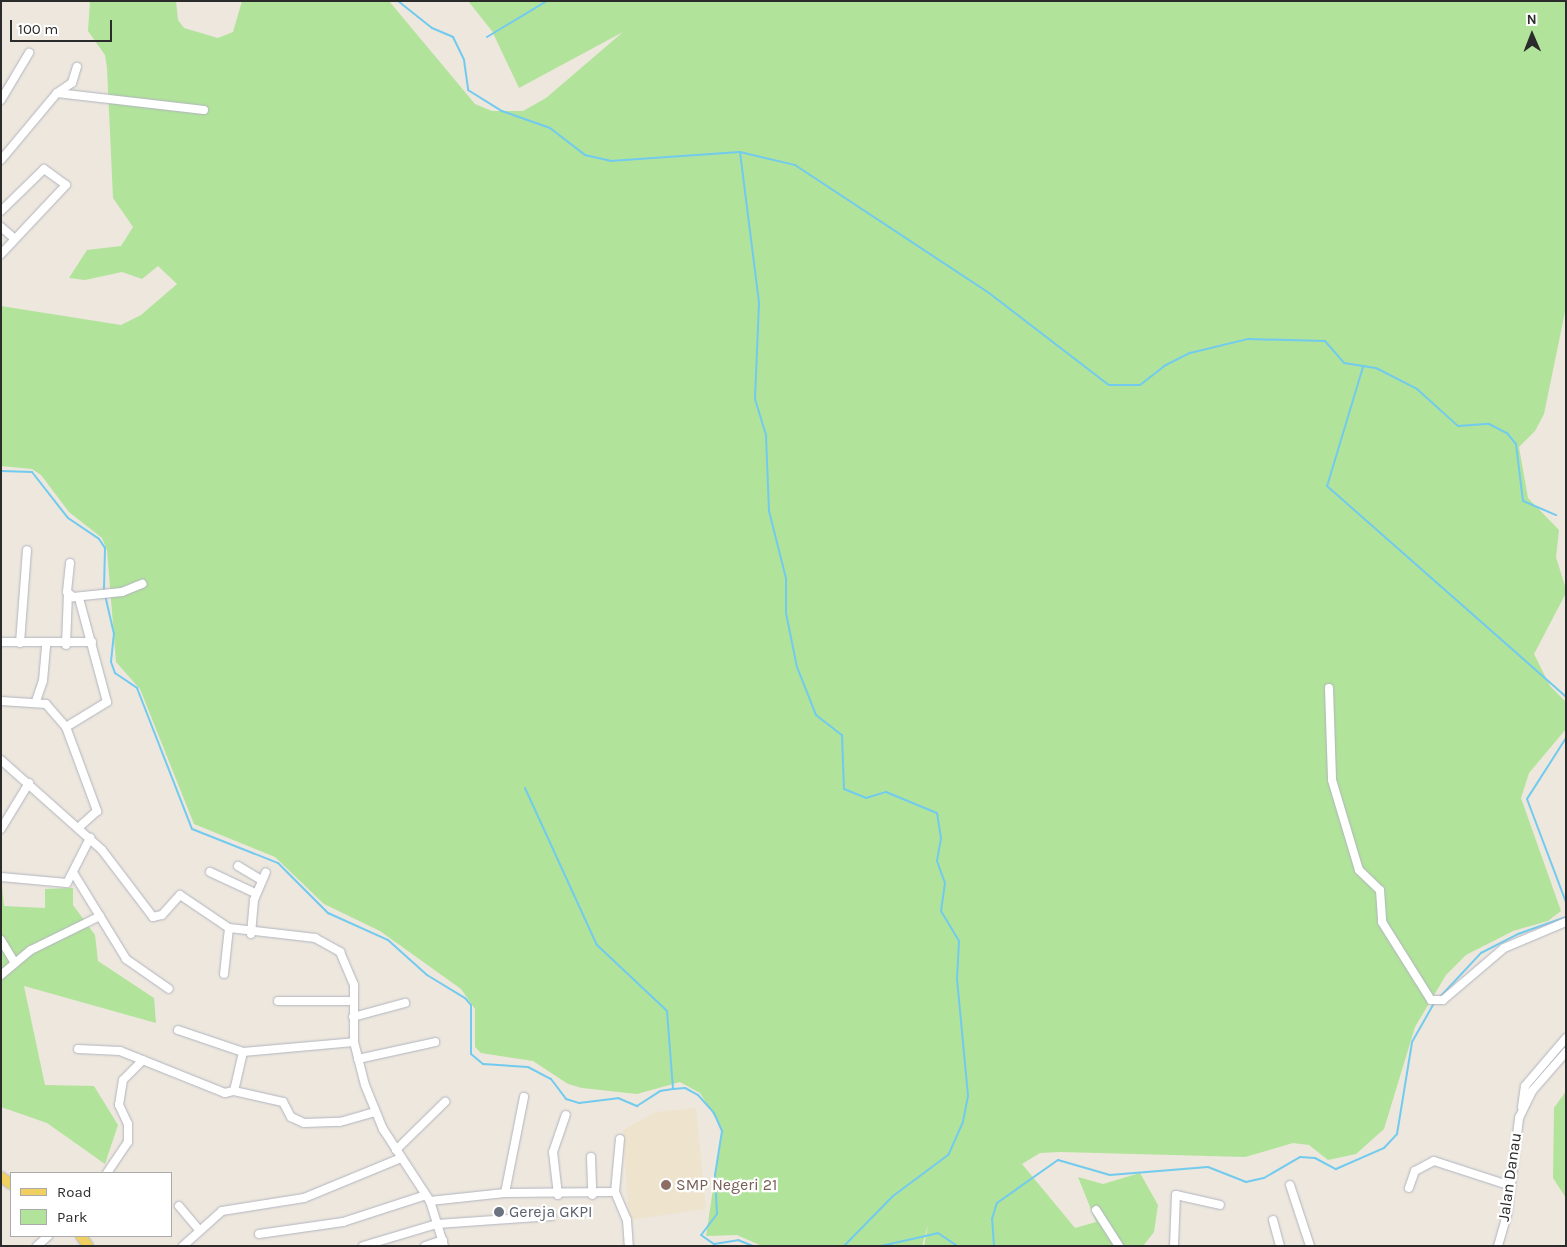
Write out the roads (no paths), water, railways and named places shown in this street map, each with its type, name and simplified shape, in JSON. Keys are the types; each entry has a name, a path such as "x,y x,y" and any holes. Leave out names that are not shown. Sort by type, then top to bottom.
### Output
{"street":[{"path":"1,100 29,53"},
{"path":"1,160 57,93 72,83 77,67"},
{"path":"57,93 204,110"},
{"path":"1,211 44,169 66,185 1,254"},
{"path":"1,227 15,239"},
{"path":"20,643 27,550"},
{"path":"66,645 70,563"},
{"path":"68,594 78,598 142,584"},
{"path":"66,727 107,704 92,642 78,598"},
{"path":"1,642 66,645 92,642"},
{"path":"36,701 46,644"},
{"path":"1329,688 1332,780 1359,870 1380,890 1382,922 1431,1000 1443,1000 1504,948 1566,922"},
{"path":"1,701 36,701 55,710 66,727 97,811 79,827"},
{"path":"1,760 90,838 150,916 162,915 180,895 229,928 251,934 301,936 330,945 350,968 354,1042 375,1112 396,1150 428,1198 444,1243 425,1246"},
{"path":"1,829 29,783"},
{"path":"1,877 60,884 71,881 90,838"},
{"path":"238,866 261,880"},
{"path":"210,872 255,893"},
{"path":"251,934 255,893 266,872"},
{"path":"74,874 126,959 169,989"},
{"path":"1,975 14,962 100,916"},
{"path":"224,974 229,928"},
{"path":"1,940 14,962"},
{"path":"278,1001 353,1001"},
{"path":"353,1016 405,1003"},
{"path":"178,1030 242,1052 354,1042"},
{"name":"Jalan Danau","path":"1498,1246 1511,1186 1525,1086 1566,1038"},
{"path":"358,1059 435,1042"},
{"path":"78,1049 120,1051 216,1091 234,1091 283,1102 292,1117 304,1123 340,1122 375,1112"},
{"path":"234,1091 242,1052"},
{"name":"Jalan Danau","path":"1522,1109 1566,1052"},
{"path":"108,1172 128,1142 128,1124 119,1105 123,1080 143,1060"},
{"path":"505,1193 524,1098"},
{"path":"396,1150 445,1102"},
{"path":"558,1195 553,1152 566,1115"},
{"path":"620,1139 615,1192 628,1220 629,1246"},
{"path":"591,1156 592,1195"},
{"path":"183,1246 222,1211 304,1198 401,1158"},
{"path":"1409,1188 1415,1171 1434,1161 1511,1186"},
{"path":"1290,1185 1310,1246"},
{"path":"259,1234 342,1222 428,1198 505,1193 592,1195 615,1192"},
{"path":"1174,1246 1176,1195 1220,1205"},
{"path":"179,1206 199,1230"},
{"path":"1096,1210 1119,1246"},
{"path":"363,1246 437,1224 552,1216"},
{"path":"1273,1220 1280,1246"},
{"path":"37,1246 47,1237"}],"waterway":[{"path":"398,1 432,28 453,37 464,60 468,90 502,111 550,128 585,155 610,161 740,152 759,303 755,399 766,436 769,511 786,578 786,613 797,667 816,715 842,735 844,789 866,798 886,792 937,813 941,838 937,861 945,883 941,911 959,941 957,979 968,1096 963,1122 948,1155 893,1196 844,1246"},
{"path":"487,37 547,1"},
{"path":"740,152 795,165 989,293 1109,385 1140,385 1164,366 1190,353 1248,339 1325,341 1344,363 1376,368 1417,389 1458,426 1489,424 1507,433 1516,444 1523,501 1556,515"},
{"path":"1363,367 1327,486 1566,697"},
{"path":"1,471 32,472 68,518 99,539 105,548 104,590"},
{"path":"105,595 114,633 111,662 115,673 137,688 192,829 278,863 328,913 388,940 427,975 465,998 471,1005 471,1054 483,1064 528,1067 551,1079 566,1099 579,1103 618,1098 637,1106 660,1091 685,1088 698,1095 714,1113 722,1131 715,1175 717,1214 701,1235 714,1244 738,1240 753,1246"},
{"path":"1566,738 1527,799 1566,902"},
{"path":"525,788 597,945 667,1011 673,1089"},
{"path":"1439,998 1481,953 1518,934 1566,917"},
{"path":"994,1246 992,1219 997,1203 1058,1160 1110,1175 1208,1167 1246,1182 1264,1178 1300,1157 1315,1158 1336,1169 1384,1148 1397,1134 1412,1042 1433,1005"},
{"path":"881,1246 938,1233 957,1246"}],"place":[{"name":"SMP Negeri 21","path":"666,1185"},
{"name":"Gereja GKPI","path":"499,1212"}]}
